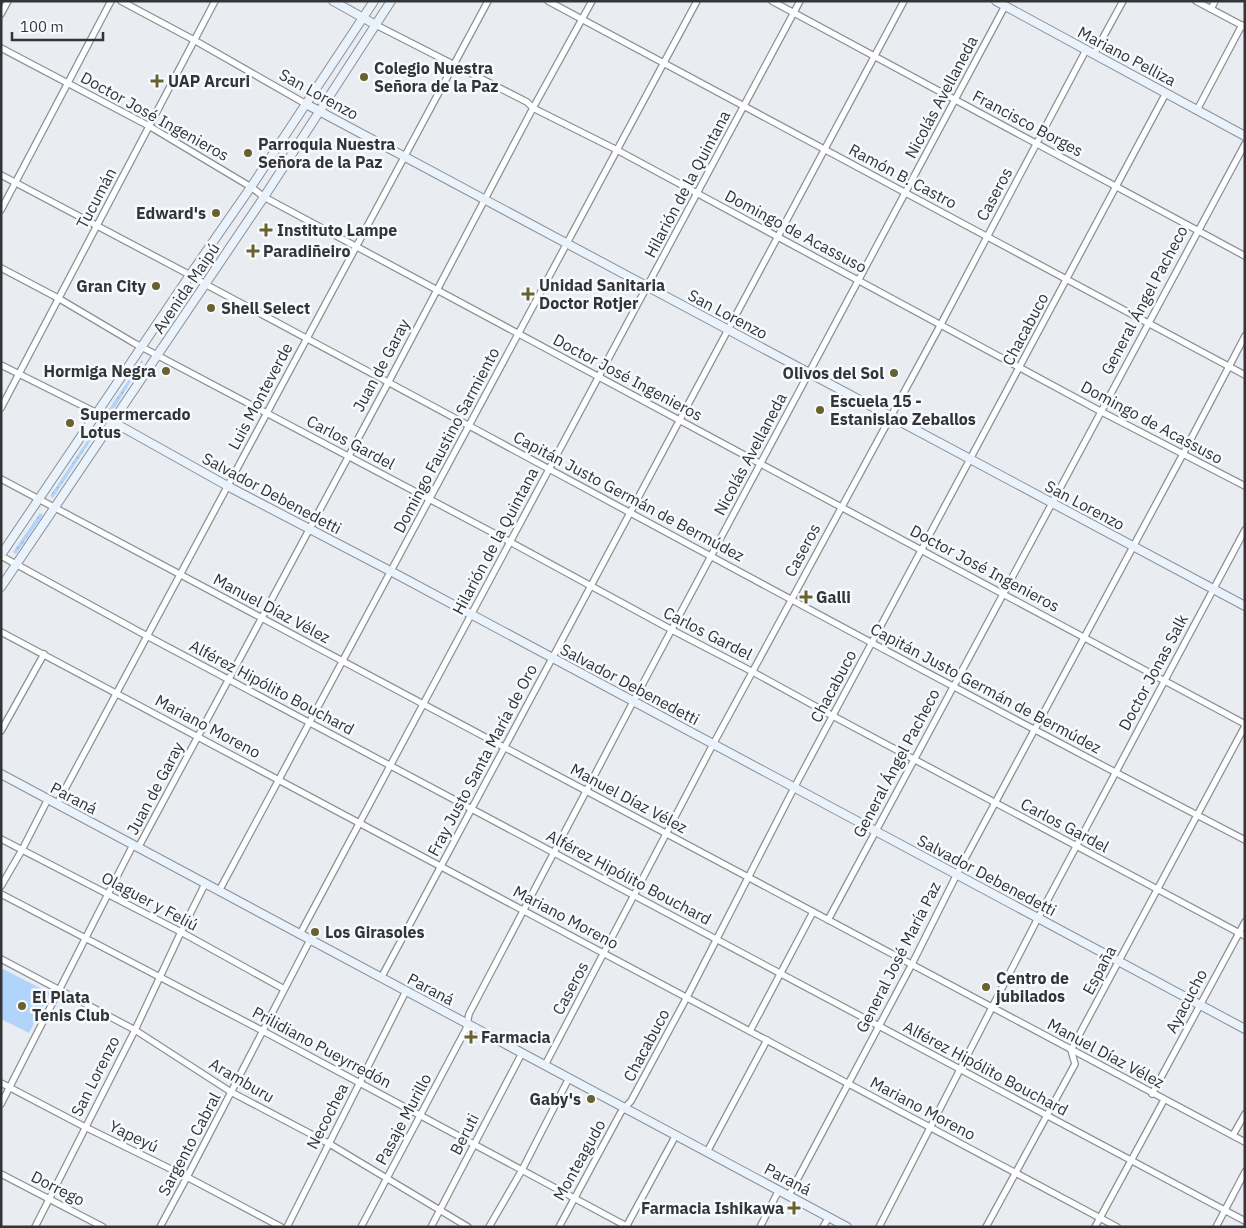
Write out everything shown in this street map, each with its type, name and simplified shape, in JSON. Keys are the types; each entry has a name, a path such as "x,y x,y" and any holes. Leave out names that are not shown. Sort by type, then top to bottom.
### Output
{"street":[{"path":"1,14 8,1"},
{"path":"1,210 111,1"},
{"name":"San Lorenzo","path":"121,1 319,111 1245,606"},
{"name":"Tucumán","path":"1,408 215,1"},
{"name":"Domingo de Acassuso","path":"334,1 376,25 527,102 533,108 617,150 859,279 1100,411 1245,486"},
{"name":"Avenida Maipú","path":"1,556 251,187 374,1"},
{"name":"Avenida Maipú","path":"1,587 264,197 391,1"},
{"name":"Luis Monteverde","path":"57,804 488,1"},
{"name":"Ramón B. Castro","path":"548,1 1245,375"},
{"name":"Juan de Garay","path":"1,1104 108,894 198,736 262,618 533,108 592,1"},
{"name":"Domingo Faustino Sarmiento","path":"219,891 697,1"},
{"name":"Francisco Borges","path":"772,1 1245,256"},
{"name":"Hilarión de la Quintana","path":"300,934 800,1"},
{"name":"Fray Justo Santa María de Oro","path":"381,978 904,1"},
{"name":"Mariano Pelliza","path":"996,1 1245,136"},
{"path":"1094,54 1123,1"},
{"path":"1196,1 1243,26 1197,110"},
{"path":"1211,9 1215,1"},
{"name":"Nicolás Avellaneda","path":"467,1023 469,1014 586,790 1005,6"},
{"name":"Doctor José Ingenieros","path":"1,48 149,126 251,187 264,197 356,248 1003,593 1245,725"},
{"name":"Caseros","path":"545,1065 791,600 941,324 1086,50"},
{"name":"Chacabuco","path":"626,1108 687,997 794,788 1166,93"},
{"name":"General Ángel Pacheco","path":"828,920 1245,144"},
{"name":"Capitán Justo Germán de Bermúdez","path":"1,175 388,383 470,425 791,600 1115,773 1245,840"},
{"name":"Carlos Gardel","path":"1,268 58,298 142,347 511,542 591,587 1242,935"},
{"name":"General José María Paz","path":"789,1195 912,964 956,874 1245,336"},
{"name":"Salvador Debenedetti","path":"1,365 97,413 228,486 1245,1029"},
{"name":"Manuel Díaz Vélez","path":"1,479 1245,1142"},
{"name":"Doctor Jonas Salk","path":"879,1227 1038,918 1245,530"},
{"name":"Alférez Hipólito Bouchard","path":"1,556 228,680 1245,1221"},
{"name":"Mariano Moreno","path":"1,632 1117,1227"},
{"path":"1,731 44,654"},
{"name":"España","path":"986,1227 1075,1064 1071,1050 1245,725"},
{"name":"Paraná","path":"1,774 847,1227"},
{"path":"1,886 48,799"},
{"name":"Olaguer y Feliú","path":"1,839 180,932 284,989"},
{"name":"San Lorenzo","path":"35,1227 205,884"},
{"name":"Prilidiano Pueyrredón","path":"1,894 263,1031 627,1226"},
{"path":"750,1031 813,912"},
{"name":"Ayacucho","path":"1152,1094 1200,1005 1242,935 1245,922"},
{"name":"Sargento Cabral","path":"160,1227 188,1177 310,940"},
{"name":"Aramburu","path":"1,958 134,1030 231,1092 328,1143 468,1227"},
{"name":"Necochea","path":"287,1227 406,991"},
{"name":"Pasaje Murillo","path":"361,1227 421,1116 466,1029 467,1023"},
{"path":"707,1152 767,1040"},
{"name":"Beruti","path":"431,1227 522,1053"},
{"path":"490,1227 522,1170 569,1078"},
{"name":"Yapeyú","path":"1,1084 188,1177 281,1227"},
{"path":"1095,1227 1164,1100"},
{"name":"Monteagudo","path":"558,1227 621,1112 626,1108"},
{"path":"1233,1136 1245,1114"},
{"path":"627,1226 676,1135"},
{"path":"1216,1227 1245,1172"},
{"name":"Dorrego","path":"1,1174 103,1227"},
{"path":"760,1227 779,1190"},
{"path":"823,1227 828,1217"}],"shaded area":[{"path":"142,360 111,414 107,412"},
{"path":"97,426 99,428 53,498 50,496"},
{"path":"40,513 43,515 16,554 13,552"},
{"name":"El Plata Tenis Club","path":"1,968 50,993 29,1033 1,1019"}],"place":[{"name":"Colegio Nuestra Señora de la Paz","path":"364,77"},
{"name":"UAP Arcuri","path":"157,81"},
{"name":"Parroquia Nuestra Señora de la Paz","path":"248,153"},
{"name":"Edward's","path":"216,213"},
{"name":"Instituto Lampe","path":"266,230"},
{"name":"Paradiñeiro","path":"253,251"},
{"name":"Gran City","path":"156,286"},
{"name":"Unidad Sanitaria Doctor Rotjer","path":"528,294"},
{"name":"Shell Select","path":"211,308"},
{"name":"Hormiga Negra","path":"166,371"},
{"name":"Olivos del Sol","path":"894,373"},
{"name":"Escuela 15 - Estanislao Zeballos","path":"820,410"},
{"name":"Supermercado Lotus","path":"70,423"},
{"name":"Galli","path":"806,597"},
{"name":"Los Girasoles","path":"315,932"},
{"name":"Centro de jubilados","path":"986,987"},
{"name":"El Plata Tenis Club","path":"22,1006"},
{"name":"Farmacia","path":"471,1037"},
{"name":"Gaby's","path":"591,1099"},
{"name":"Farmacia Ishikawa","path":"794,1208"}]}
